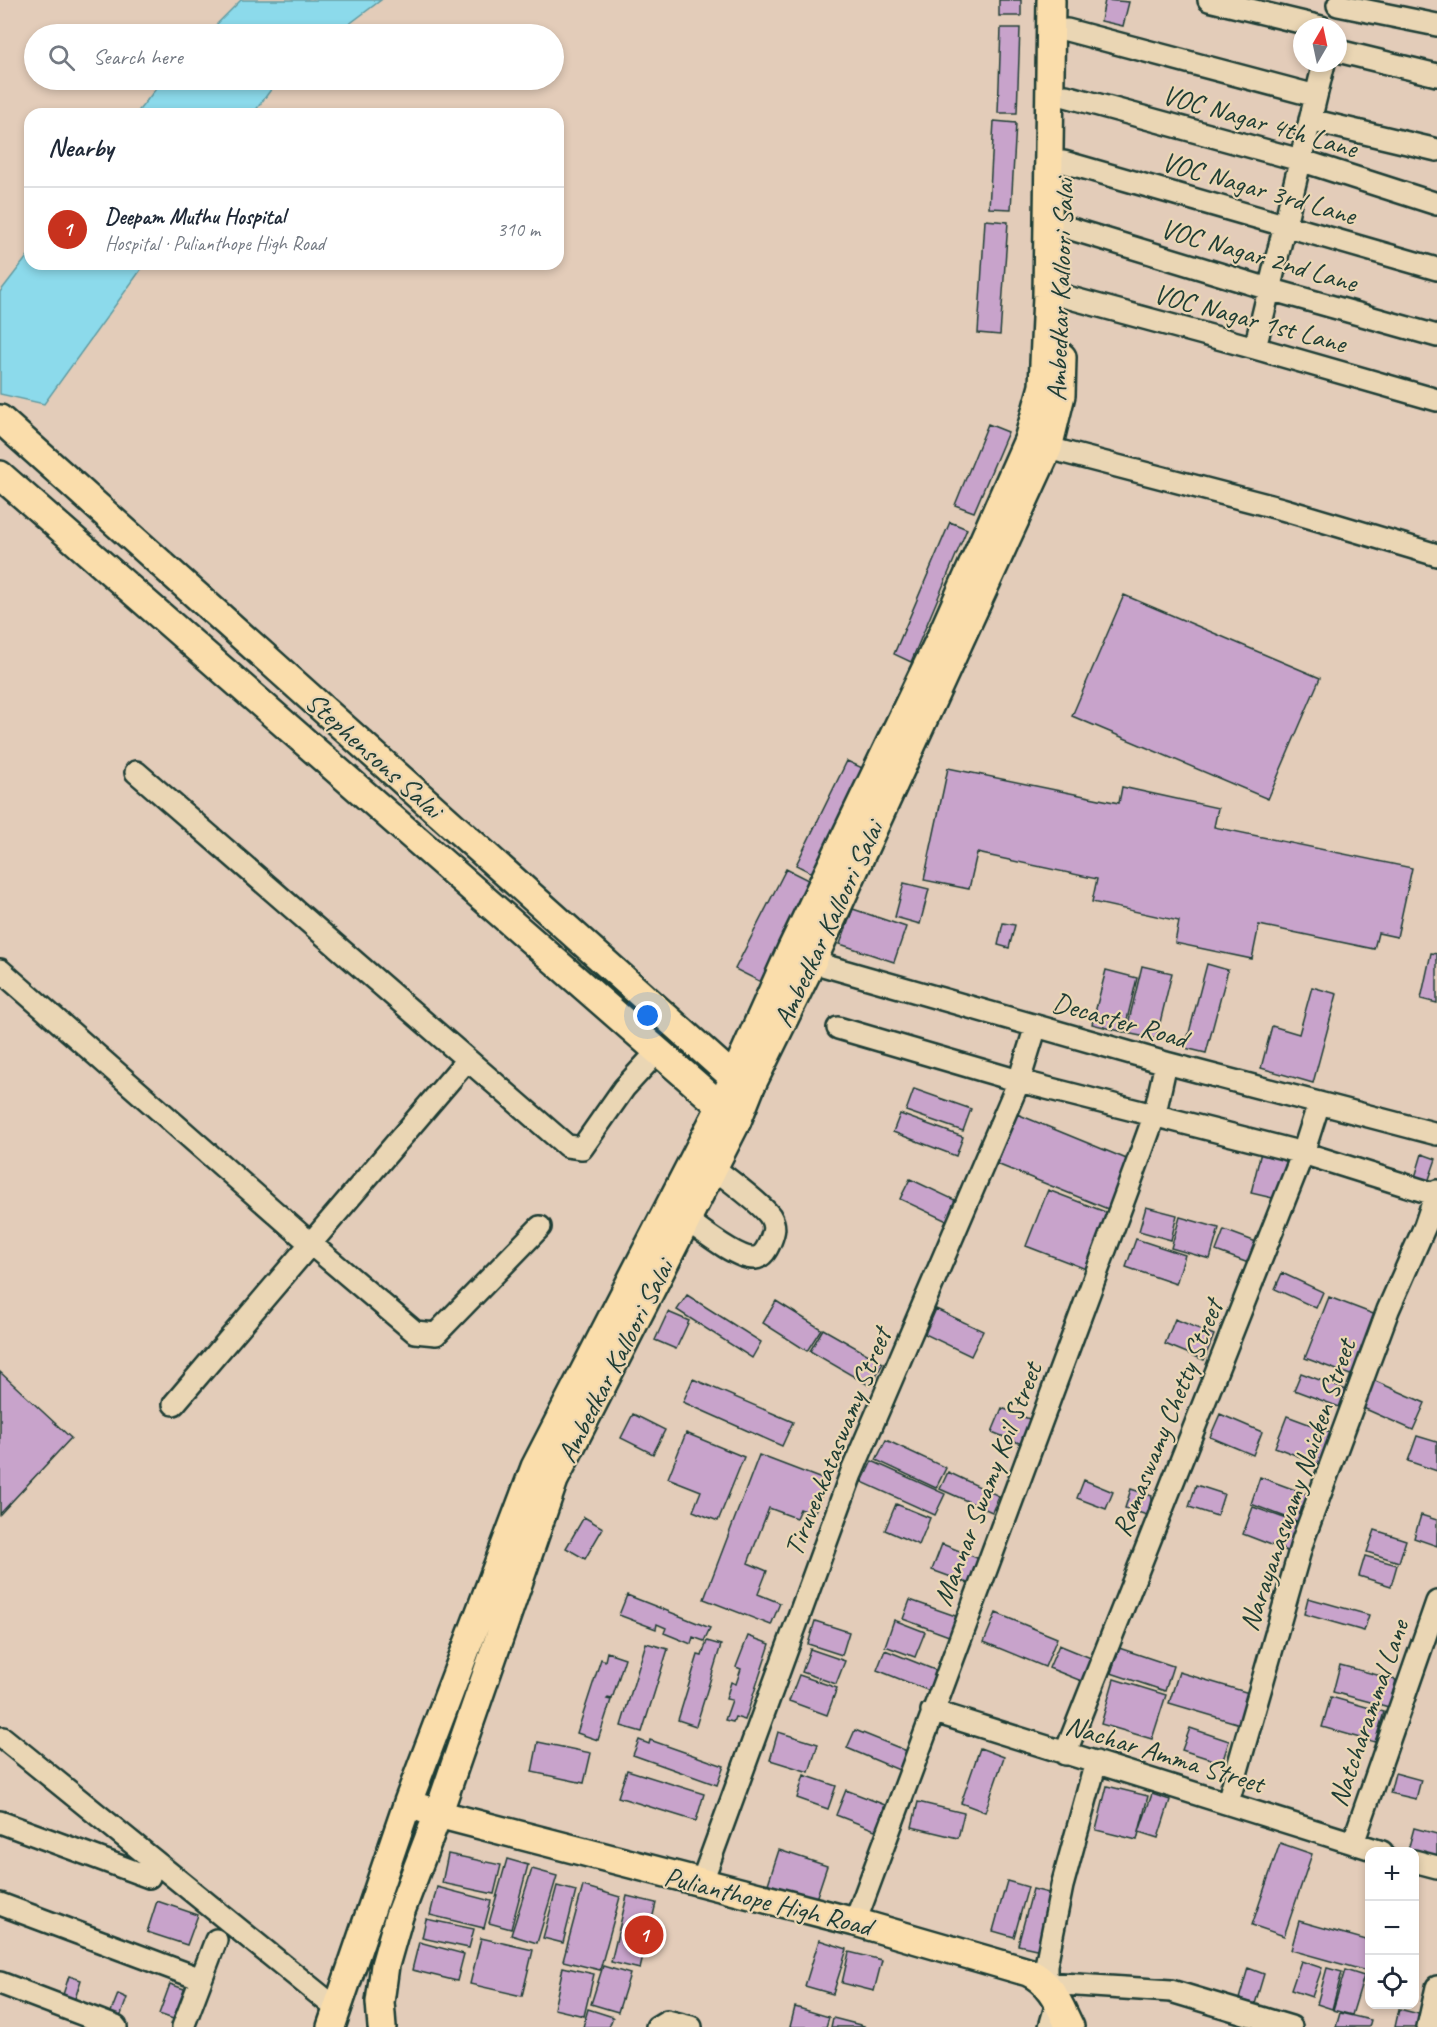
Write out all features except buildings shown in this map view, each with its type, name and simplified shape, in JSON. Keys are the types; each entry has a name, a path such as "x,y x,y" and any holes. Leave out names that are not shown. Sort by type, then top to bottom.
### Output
{"main road":[{"name":"Ambedkar Kalloori Salai","path":"334,2018 408,1802 535,1467 729,1113 801,956 1048,448 1061,395 1055,296 1051,0"},
{"name":"Ambedkar Kalloori Salai","path":"801,956 1028,440 1043,386 1065,227 1067,0"},
{"name":"Stephensons Salai","path":"0,419 742,1082"},
{"name":"Stephensons Salai","path":"0,476 729,1113"},
{"name":"Ambedkar Kalloori Salai","path":"382,2027 380,2002 385,1965 399,1916 438,1814 554,1480 714,1168 729,1113"},
{"name":"Pulianthope High Road","path":"408,1802 438,1814 700,1884 855,1922 1013,1967 1040,1977 1051,2004"},
{"path":"1051,2004 1070,2027"}],"street":[{"path":"1209,0 1293,20"},
{"path":"1334,18 1338,2 1437,25"},
{"path":"1067,30 1316,96"},
{"path":"1347,53 1437,75"},
{"path":"1255,348 1322,72"},
{"name":"VOC Nagar 4th Lane","path":"1065,96 1300,160 1437,204"},
{"path":"1310,120 1437,150"},
{"name":"VOC Nagar 3rd Lane","path":"1065,162 1437,269"},
{"name":"VOC Nagar 2nd Lane","path":"1065,227 1269,289 1437,336"},
{"name":"VOC Nagar 1st Lane","path":"1055,296 1255,348 1437,400"},
{"path":"1048,448 1282,509 1437,555"},
{"path":"136,772 567,1146 582,1148 624,1088 658,1051"},
{"name":"Decaster Road","path":"801,956 1166,1063 1437,1134"},
{"path":"0,970 311,1244 415,1332 436,1334 540,1227"},
{"name":"Tiruvenkataswamy Street","path":"700,1884 851,1474 1019,1081 1036,1026"},
{"path":"838,1028 1019,1081 1303,1153 1437,1193"},
{"path":"174,1404 467,1060"},
{"name":"Mannar Swamy Koil Street","path":"855,1922 1154,1117 1166,1063"},
{"name":"Ramaswamy Chetty Street","path":"1065,1754 1303,1153 1319,1103"},
{"path":"687,1220 741,1255 755,1258 765,1253 769,1246 774,1233 774,1224 768,1214 714,1168"},
{"name":"Narayanaswamy Naicken Street","path":"1228,1802 1303,1540 1388,1310 1431,1228 1437,1193"},
{"name":"Natcharammal Lane","path":"1353,1843 1437,1602"},
{"name":"Nachar Amma Street","path":"932,1711 1368,1847"},
{"path":"3,1738 334,2018"},
{"path":"1096,1762 1062,1886 1046,1965 1051,2004 1170,1991 1291,2027"},
{"path":"0,1822 149,1877"},
{"path":"1419,1863 1437,1868"},
{"path":"0,1904 201,1978"},
{"path":"183,2027 216,1940"},
{"path":"0,1983 116,2027"},
{"path":"1428,2027 1437,1987"}],"water":[{"path":"241,0 381,0 349,24 217,24"},
{"path":"155,90 271,90 257,108 141,108"},
{"path":"24,261 24,270 141,270 44,404 0,394 0,292"}],"place":[{"name":"Deepam Muthu Hospital","path":"644,1935"}]}
